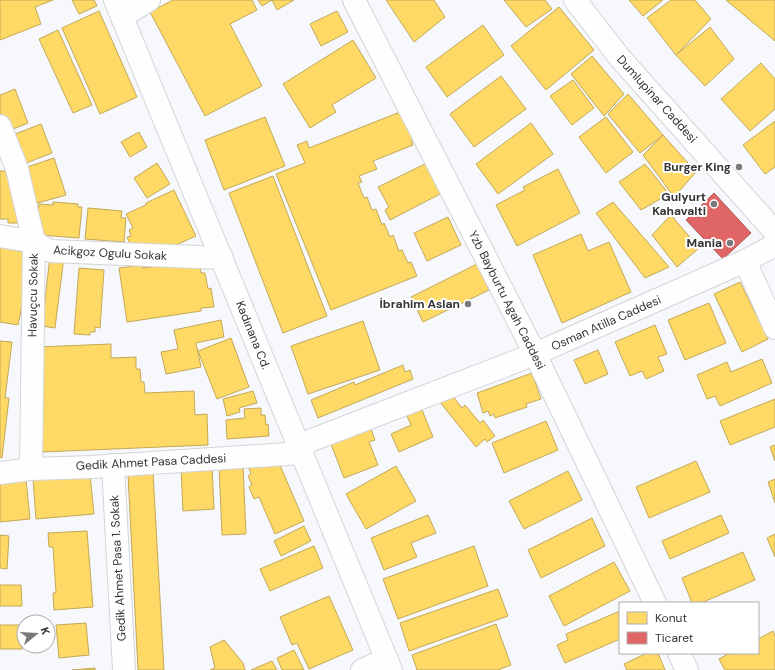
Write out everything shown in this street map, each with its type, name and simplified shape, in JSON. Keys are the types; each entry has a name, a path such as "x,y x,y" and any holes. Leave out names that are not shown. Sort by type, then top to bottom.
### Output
{"street":[{"path":"119,8 149,0"},
{"name":"Yzb Bayburtu Agah Caddesi","path":"354,0 535,354 655,602"},
{"name":"Dumlupinar Caddesi","path":"575,0 620,58 775,232"},
{"name":"Kadınana Cd.","path":"119,8 389,664"},
{"name":"Havuçcu Sokak","path":"0,126 17,169 34,242 31,469"},
{"name":"Acikgoz Ogulu Sokak","path":"0,236 34,242 50,251 222,258"},
{"name":"Osman Atilla Caddesi","path":"300,449 535,354 745,261 775,245"},
{"path":"745,261 775,328"},
{"name":"Gedik Ahmet Pasa Caddesi","path":"0,473 31,469 113,465 300,449"},
{"name":"Gedik Ahmet Pasa 1. Sokak","path":"113,465 124,670"},
{"path":"679,654 687,670"},
{"path":"362,670 389,664"}],"building: Konut":[{"path":"0,0 53,0 35,7 41,24 0,40"},
{"path":"72,0 94,0 97,6 79,14"},
{"path":"173,0 252,0 257,10 230,24 262,86 205,116 150,12"},
{"path":"258,0 272,0 262,6"},
{"path":"272,0 294,0 277,10"},
{"path":"386,0 434,0 445,17 414,42"},
{"path":"504,0 545,0 552,9 526,27"},
{"path":"629,0 663,0 643,16"},
{"path":"671,0 695,0 711,19 676,55 647,18"},
{"path":"726,0 775,0 775,41"},
{"path":"559,7 594,50 546,90 511,46"},
{"path":"99,11 137,97 100,114 62,28"},
{"path":"337,11 348,32 321,46 310,24"},
{"path":"483,25 504,55 447,97 426,67"},
{"path":"710,27 734,59 705,86 676,55"},
{"path":"58,30 92,105 73,113 39,39"},
{"path":"353,40 376,78 332,105 336,112 310,128 283,84"},
{"path":"592,56 624,94 604,116 571,74"},
{"path":"761,63 775,79 775,109 750,131 721,99"},
{"path":"501,76 526,109 474,147 450,114"},
{"path":"573,80 594,108 572,125 550,96"},
{"path":"15,89 28,123 8,131 0,113 0,95"},
{"path":"628,94 663,135 640,153 608,114"},
{"path":"400,112 416,138 411,140 413,145 373,161 377,169 359,176 362,182 358,183 364,198 367,197 372,210 376,209 382,225 384,223 390,237 393,235 399,251 402,250 408,263 411,262 417,276 331,310 276,174 305,163 297,145 307,141 309,148"},
{"path":"265,117 285,166 224,190 205,140"},
{"path":"606,117 633,152 606,173 579,137"},
{"path":"775,121 775,167 765,174 743,145"},
{"path":"531,123 553,154 498,194 476,164"},
{"path":"41,124 52,153 21,165 10,136"},
{"path":"139,132 147,147 130,157 121,142"},
{"path":"663,135 696,172 674,197 643,155"},
{"path":"54,158 66,195 34,204 24,168"},
{"path":"157,163 170,184 147,198 134,178"},
{"path":"427,163 442,193 390,220 385,210 389,207 378,187"},
{"path":"645,164 669,194 641,210 619,182"},
{"path":"558,169 580,213 517,246 496,205 525,190 523,187"},
{"path":"0,171 12,171 24,223 8,223 8,219 0,219"},
{"path":"273,176 327,316 283,333 229,193"},
{"path":"174,190 196,236 158,253 131,246 127,237 131,236 129,230 133,228 126,214"},
{"path":"53,202 78,204 78,207 82,207 79,238 40,235 41,221 37,221 39,204 53,205"},
{"path":"613,202 669,267 645,278 596,213"},
{"path":"88,208 122,211 121,218 126,218 124,242 85,239"},
{"path":"671,215 699,248 677,267 652,235"},
{"path":"448,217 461,245 427,261 414,233"},
{"path":"581,234 588,251 609,242 631,292 562,323 533,255"},
{"path":"0,247 32,254 18,325 0,322"},
{"path":"50,256 64,257 55,328 42,326"},
{"path":"199,259 201,273 205,273 208,289 211,288 214,307 201,308 201,311 127,322 119,268 142,265 143,268"},
{"path":"477,264 489,290 423,322 411,297"},
{"path":"79,268 104,270 100,328 95,327 95,332 90,332 90,335 74,334"},
{"path":"740,282 768,339 742,352 714,294"},
{"path":"709,303 726,343 685,360 668,320"},
{"path":"221,320 224,337 196,343 201,367 166,374 161,352 178,349 174,330"},
{"path":"363,321 380,370 308,394 291,346"},
{"path":"655,325 667,354 658,357 664,371 646,379 642,371 630,376 615,342"},
{"path":"231,338 249,387 217,399 198,351"},
{"path":"0,341 12,342 5,398 9,398 2,458 0,457"},
{"path":"111,344 111,358 136,357 136,369 140,369 141,382 144,382 145,393 194,391 195,415 207,414 208,445 42,452 38,347"},
{"path":"598,350 608,374 585,384 574,360"},
{"path":"762,359 772,383 720,406 715,396 707,399 697,375 727,362 731,372"},
{"path":"403,365 405,372 410,370 413,379 318,418 311,400 354,382 355,385"},
{"path":"532,373 541,399 526,404 527,407 495,418 494,414 490,416 488,411 483,413 477,393"},
{"path":"448,390 462,408 465,405 480,423 483,420 495,436 487,442 485,439 476,447 435,396"},
{"path":"253,391 257,403 239,408 240,412 227,416 223,399"},
{"path":"775,399 775,427 730,445 720,421"},
{"path":"418,400 433,437 399,452 391,434 411,425 403,407"},
{"path":"261,408 261,415 265,415 266,425 268,424 269,436 227,439 226,420 245,418 244,409"},
{"path":"546,421 558,450 504,473 492,443"},
{"path":"369,424 375,440 369,442 378,465 344,478 329,439"},
{"path":"775,445 775,461 770,447"},
{"path":"696,461 710,492 649,518 636,487"},
{"path":"268,463 270,467 279,463 304,521 275,534 259,497 254,499 249,487 252,485 248,476 251,474 249,468 258,464 259,467"},
{"path":"243,465 246,534 222,535 219,466"},
{"path":"212,466 214,509 183,511 181,468"},
{"path":"396,466 416,501 366,529 346,494"},
{"path":"568,471 582,500 524,529 509,501"},
{"path":"153,472 164,670 138,670 128,474"},
{"path":"90,474 94,514 36,519 33,479"},
{"path":"26,479 30,519 0,522 0,482"},
{"path":"775,479 775,503 768,482"},
{"path":"428,515 436,533 411,543 417,557 384,570 371,538"},
{"path":"721,515 729,533 670,559 662,541"},
{"path":"592,518 605,546 541,578 528,550"},
{"path":"304,526 311,541 281,556 274,541"},
{"path":"87,531 93,607 54,610 53,593 56,593 53,547 49,547 48,533"},
{"path":"775,534 775,557 767,538"},
{"path":"0,535 9,536 7,569 0,568"},
{"path":"314,546 323,568 270,591 260,569"},
{"path":"474,546 488,586 398,619 383,579"},
{"path":"743,552 755,580 703,602 692,602 682,578"},
{"path":"614,562 630,591 564,626 549,596"},
{"path":"0,585 21,585 22,606 0,606"},
{"path":"498,589 508,616 409,651 400,623"},
{"path":"329,596 353,650 309,669 297,643 292,645 280,617"},
{"path":"619,611 619,639 565,663 557,645 568,640 566,634"},
{"path":"86,623 89,655 59,658 56,625"},
{"path":"496,624 511,665 498,670 417,670 412,655"},
{"path":"0,625 16,625 16,649 0,649"},
{"path":"773,631 775,636 775,670 725,670 719,659 728,654 759,654 759,638"},
{"path":"224,640 243,663 245,670 210,670 215,668 210,647"},
{"path":"294,650 304,670 282,670 277,658"},
{"path":"645,654 658,654 665,670 627,670 624,664"},
{"path":"272,661 277,670 251,670"},
{"path":"95,668 95,670 72,670"}],"building: Ticaret":[{"path":"714,193 751,233 723,259 686,220"}],"place":[{"name":"Burger King","path":"739,167"},
{"name":"Gulyurt Kahavalti","path":"714,204"},
{"name":"Mania","path":"730,243"},
{"name":"İbrahim Aslan","path":"468,304"}]}
